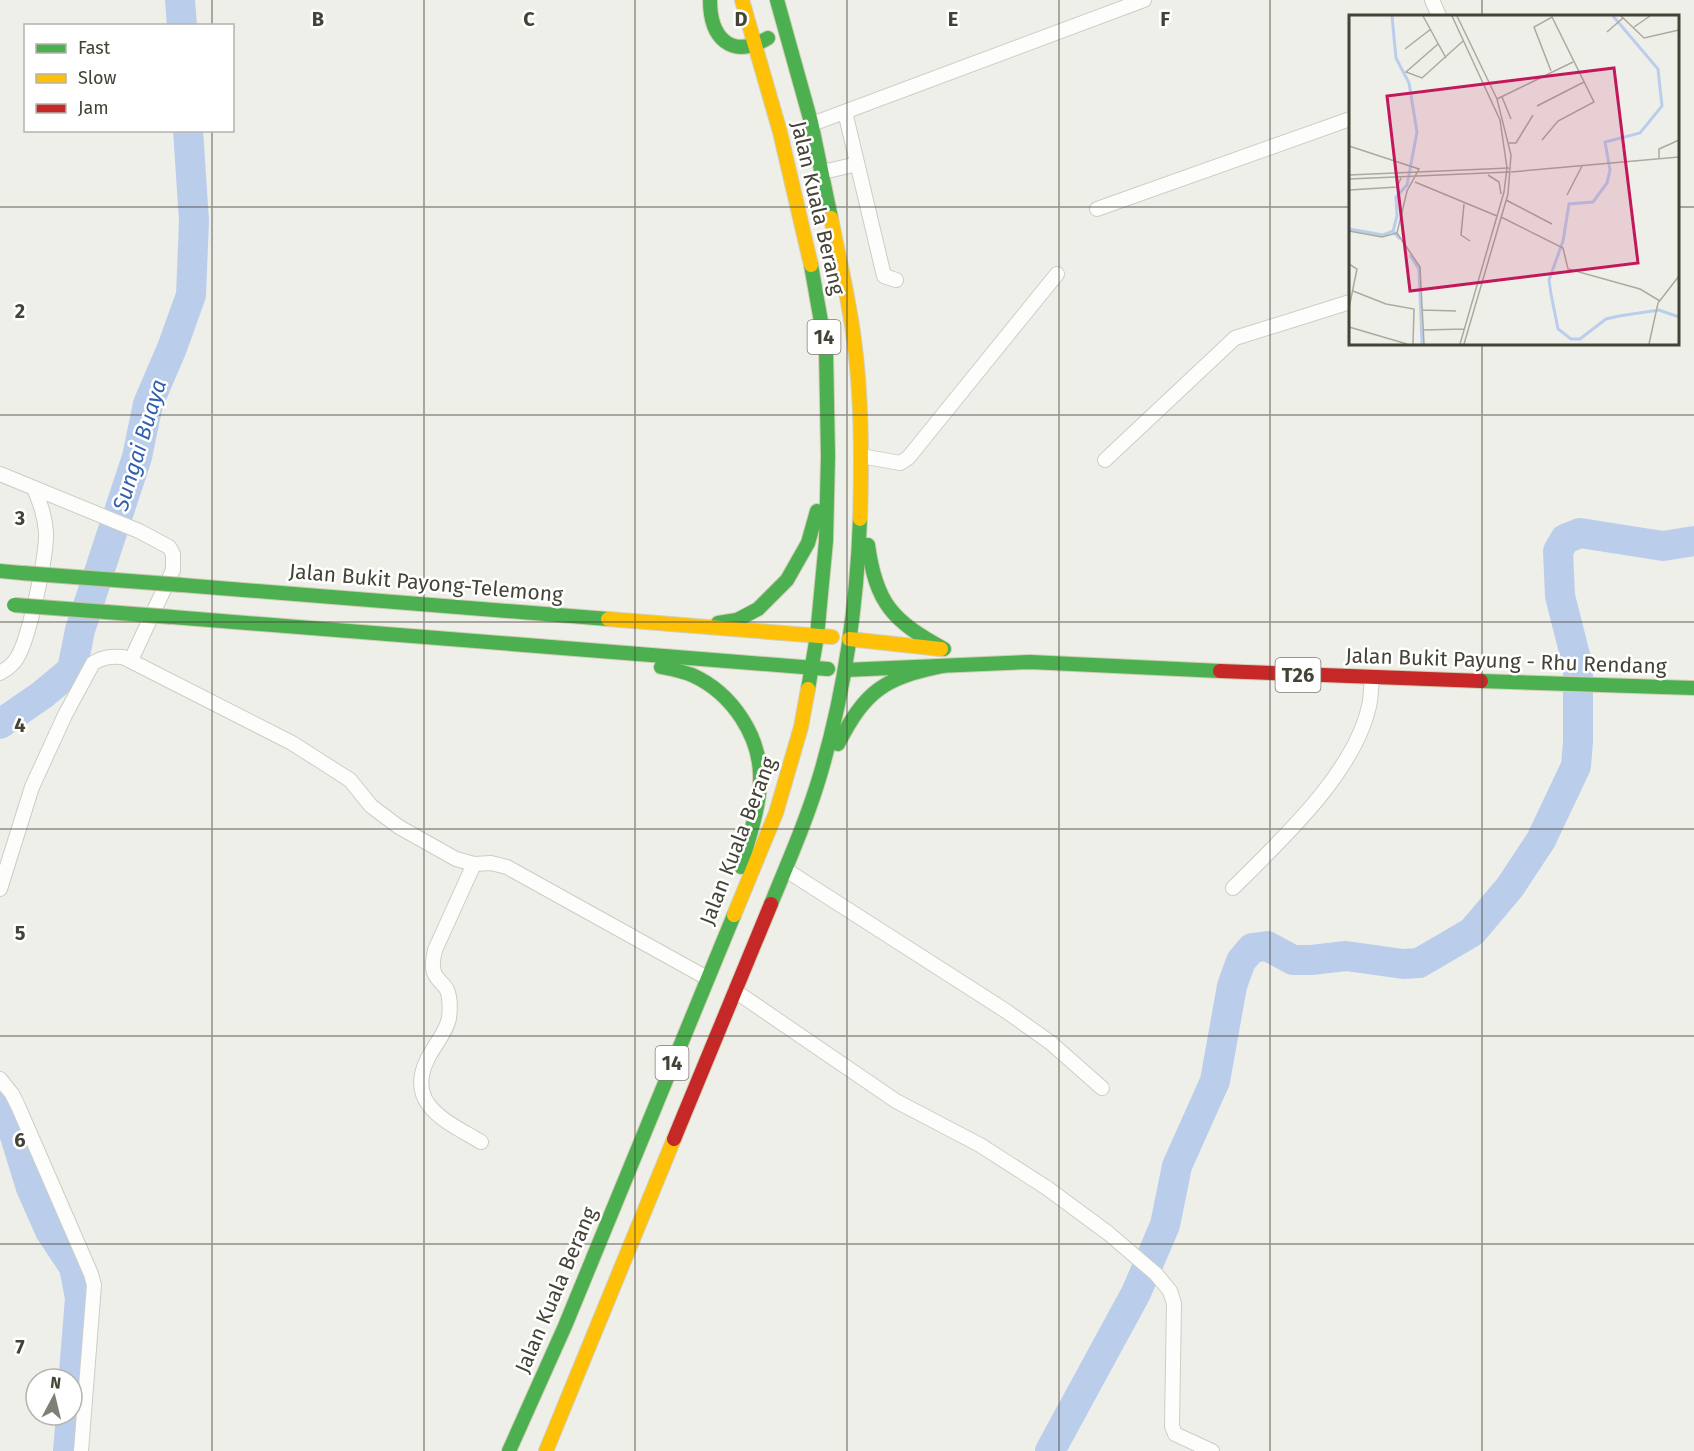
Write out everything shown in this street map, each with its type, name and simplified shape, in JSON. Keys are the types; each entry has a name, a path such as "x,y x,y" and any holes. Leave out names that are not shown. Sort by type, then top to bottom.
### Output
{"main road":[{"path":"710,0 713,28 723,41 740,48 756,46 771,36 778,23 779,5"},
{"name":"Jalan Kuala Berang","path":"509,1451 565,1326 776,813 801,727 813,668 826,541 828,456 826,350 814,278 780,132 742,0"},
{"name":"Jalan Kuala Berang","path":"546,1451 817,790 833,730 845,670 859,543 861,456 855,358 848,304 823,172 779,5"},
{"path":"697,626 737,620 758,609 787,580 808,543 828,456"},
{"path":"861,456 871,572 881,599 898,621 916,635 944,649"},
{"name":"Jalan Bukit Payong-Telemong","path":"0,571 817,636 944,649 1029,662"},
{"path":"7,604 845,670 1029,662"},
{"path":"511,644 658,666 692,674 708,683 734,707 750,733 760,779 723,942"},
{"name":"Jalan Bukit Payung - Rhu Rendang","path":"1029,662 1372,678 1694,688"},
{"path":"817,790 851,716 868,696 889,681 909,672 943,666"}],"street":[{"path":"812,124 1144,0"},
{"path":"1432,0 1439,15"},
{"path":"845,112 884,276 896,280"},
{"path":"1097,209 1349,119"},
{"path":"823,172 858,164"},
{"path":"861,456 900,463 908,458 1057,274"},
{"path":"1105,460 1235,338 1349,302"},
{"path":"0,474 140,531 169,547 173,555 173,570 131,660"},
{"path":"0,673 10,668 18,657 26,635 45,556 44,513 34,488"},
{"path":"0,889 32,787 65,715 93,663 112,656 131,660 292,743 350,780 371,806 399,827 456,859 474,864 490,863 507,867 707,978"},
{"path":"1233,888 1299,821 1341,767 1365,719 1370,701 1372,678"},
{"path":"474,864 435,950 432,963 434,974 448,992 449,1019 426,1062 422,1076 422,1088 425,1102 435,1112 447,1122 481,1142"},
{"path":"786,870 1006,1011 1051,1043 1102,1088"},
{"path":"735,991 896,1101 980,1144 1078,1211 1156,1274 1170,1291 1174,1303 1172,1426 1175,1434 1212,1451"},
{"path":"0,1079 18,1106 94,1285 81,1451"}],"waterway":[{"name":"Sungai Buaya","path":"180,0 182,24"},
{"name":"Sungai Buaya","path":"0,724 42,695 72,670 80,630 137,457 148,404 191,295 194,221 188,132"},
{"path":"1050,1451 1136,1293 1165,1225 1177,1166 1215,1081 1232,986 1241,961 1252,948 1267,946 1293,960 1346,956 1403,964 1419,963 1472,932 1510,887 1541,840 1576,766 1578,667 1560,596 1558,551 1565,539 1580,533 1663,546 1694,541"},
{"name":"Sungai Buaya","path":"0,1099 14,1133 31,1188 50,1231 74,1267 80,1298 74,1367"},
{"name":"Sungai Buaya","path":"68,1451 70,1427"}],"traffic: fast":[{"path":"710,0 714,25 725,42 743,47 768,38"},
{"path":"777,0 811,122 831,218"},
{"path":"808,689 817,636 826,541 828,456 826,350 811,265"},
{"path":"718,623 737,620 758,609 787,580 808,543 817,511"},
{"path":"771,904 810,805 837,710 853,615 860,519"},
{"path":"868,545 876,582 890,609 912,629 944,649"},
{"path":"0,571 22,573"},
{"path":"22,573 182,585"},
{"path":"182,585 608,619"},
{"path":"14,605 172,617"},
{"path":"172,617 828,669"},
{"path":"845,670 1030,662 1220,671"},
{"path":"838,744 858,711 879,689 906,676 943,666"},
{"path":"661,667 692,675 720,693 742,718 750,733 756,749 760,782 755,814 741,867"},
{"path":"1481,681 1694,688"},
{"path":"509,1451 565,1326 734,915"}],"traffic: slow":[{"path":"742,0 780,132 811,265"},
{"path":"831,218 857,362 861,430 860,519"},
{"path":"608,619 832,637"},
{"path":"849,639 941,649"},
{"path":"734,915 776,813 801,727 808,689"},
{"path":"546,1451 674,1139"}],"traffic: jam":[{"path":"1220,671 1481,681"},
{"path":"674,1139 771,904"}]}
